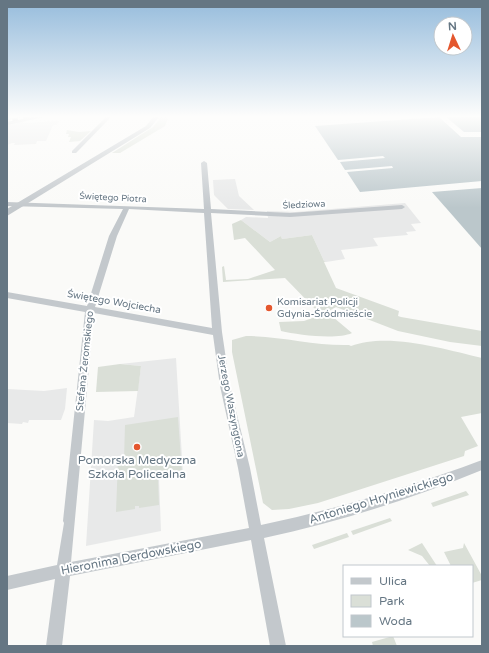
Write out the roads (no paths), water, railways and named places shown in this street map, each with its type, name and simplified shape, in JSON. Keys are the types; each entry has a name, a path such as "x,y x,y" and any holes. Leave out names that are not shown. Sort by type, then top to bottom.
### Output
{"street":[{"path":"74,152 80,146"},
{"path":"7,213 19,204 115,146"},
{"name":"Jerzego Waszyngtona","path":"204,164 217,332 225,386 244,468 255,533 278,646"},
{"name":"Świętego Piotra","path":"7,204 207,211"},
{"name":"Stefana Żeromskiego","path":"54,646 69,523 90,309 113,236 127,208"},
{"name":"Śledziowa","path":"207,211 296,216 402,208"},
{"name":"Świętego Wojciecha","path":"7,295 217,332"},
{"name":"Antoniego Hryniewickiego","path":"255,533 347,511 482,465"},
{"name":"Hieronima Derdowskiego","path":"7,583 64,569 255,533"}],"water":[{"path":"329,146 482,146 482,181 360,192 347,172 393,168 392,166 345,170 340,162 385,158 383,156 338,160"},
{"path":"482,188 482,249 432,192"}],"place":[{"name":"Komisariat Policji Gdynia-Śródmieście","path":"269,308"},
{"name":"Pomorska Medyczna Szkoła Policealna","path":"137,447"}]}
